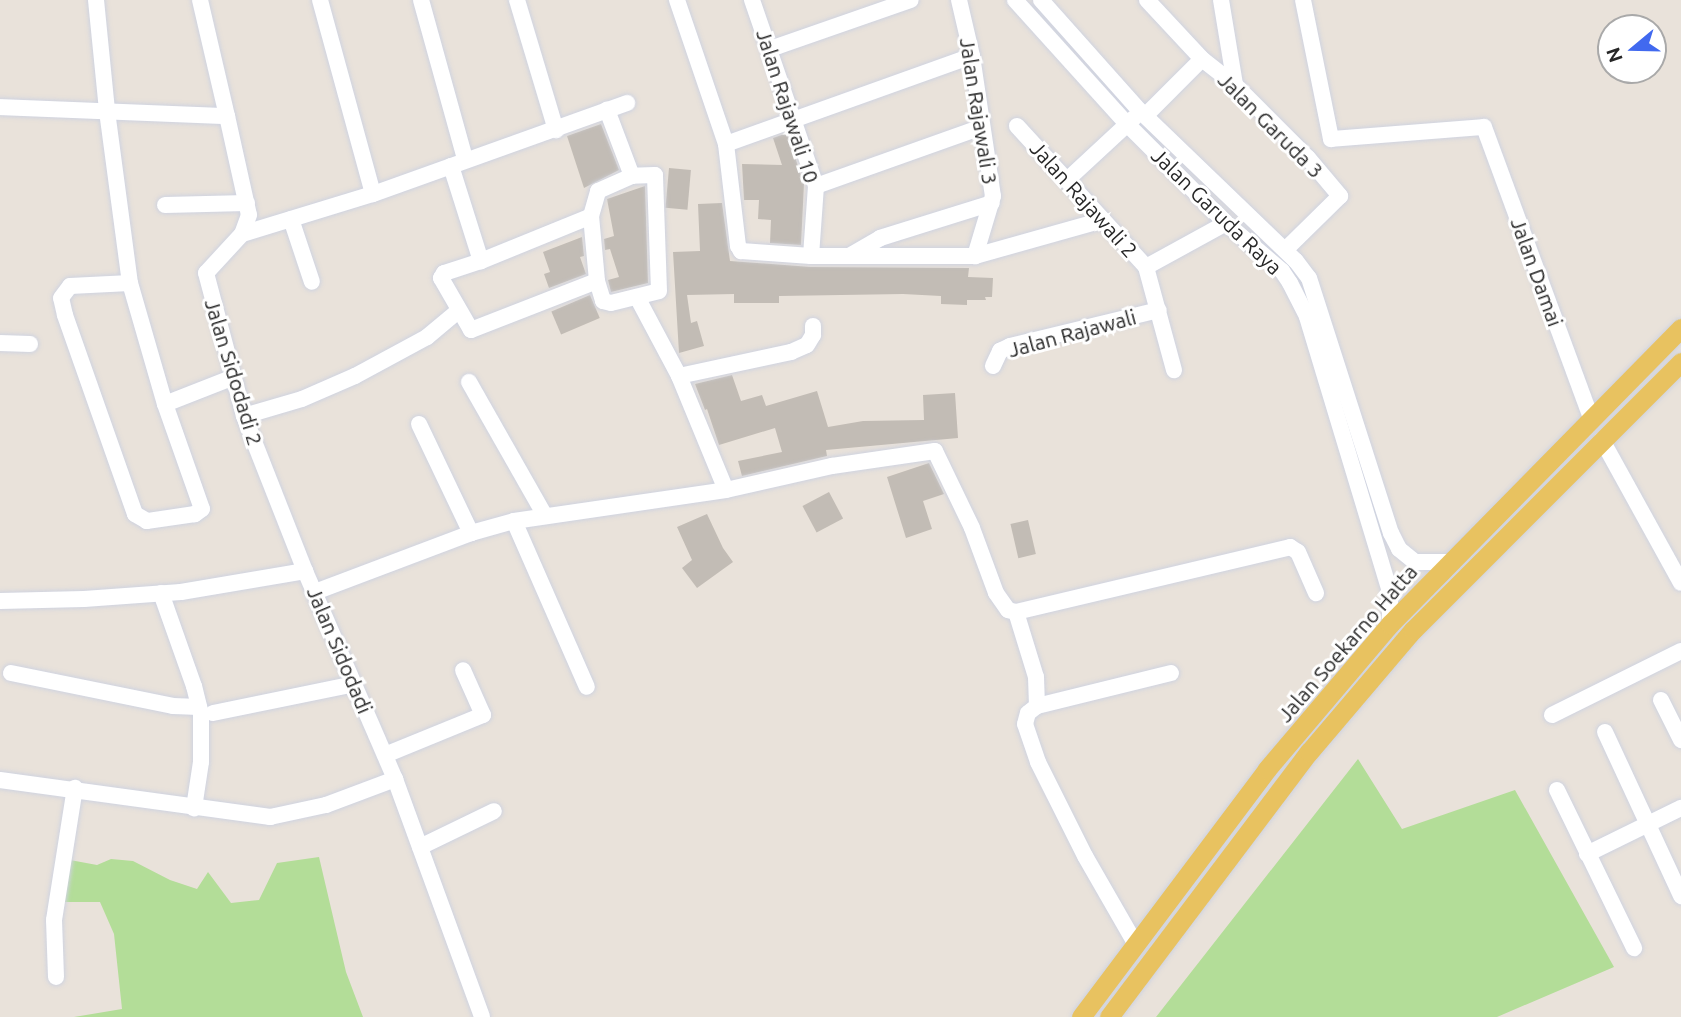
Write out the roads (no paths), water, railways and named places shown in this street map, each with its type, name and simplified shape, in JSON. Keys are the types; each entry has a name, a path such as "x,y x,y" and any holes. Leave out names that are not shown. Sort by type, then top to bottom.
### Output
{"main road":[{"name":"Jalan Soekarno Hatta","path":"1081,1017 1212,841 1390,624 1447,562 1681,328"},
{"name":"Jalan Soekarno Hatta","path":"1109,1017 1310,752 1413,630 1681,362"},
{"path":"1212,841 1231,856"}],"street":[{"path":"96,0 107,111 130,283 165,404 202,509 195,514 147,521 135,514 61,298 70,286 130,283"},
{"path":"200,0 247,203 249,215 242,234"},
{"path":"320,0 373,194"},
{"path":"421,0 481,261"},
{"path":"517,0 556,130"},
{"path":"677,0 726,145 739,249 811,256 975,256 1103,220"},
{"name":"Jalan Rajawali 10","path":"752,0 816,186 811,256"},
{"path":"770,49 911,0"},
{"name":"Jalan Rajawali 3","path":"959,0 972,56 992,202 975,256"},
{"name":"Jalan Garuda Raya","path":"1015,0 1128,125 1226,223 1282,271 1302,307 1390,592 1390,624"},
{"name":"Jalan Garuda Raya","path":"1041,0 1143,113 1202,173 1285,250 1309,278 1385,516 1399,549 1415,562 1447,562"},
{"name":"Jalan Garuda 3","path":"1147,0 1202,59 1235,85 1308,158 1340,196 1285,250"},
{"path":"1221,0 1235,85"},
{"path":"1303,0 1331,139 1308,158"},
{"path":"726,145 794,118 972,56"},
{"path":"1067,180 1202,59"},
{"path":"242,234 373,194 627,103"},
{"path":"0,107 227,116"},
{"path":"607,110 632,176"},
{"name":"Jalan Rajawali 2","path":"1017,126 1146,267 1226,223"},
{"path":"816,186 982,127"},
{"name":"Jalan Damai","path":"1331,139 1484,127 1591,418"},
{"path":"655,175 661,272 659,291 607,304 603,301 597,281 591,216 598,191 632,176 655,175"},
{"path":"849,256 880,238 992,202"},
{"path":"165,205 247,203"},
{"path":"591,216 444,274 441,278 468,327 475,330 597,281"},
{"path":"291,219 312,282"},
{"path":"899,256 896,239 900,232"},
{"name":"Jalan Sidodadi 2","path":"242,234 206,273 244,416 305,572"},
{"path":"1146,267 1160,310 1174,370"},
{"path":"637,297 679,376 726,490"},
{"name":"Jalan Rajawali","path":"993,366 1000,351 1010,345 1160,310"},
{"path":"244,416 302,399 355,376 427,337 458,311"},
{"path":"679,376 791,352 807,345 813,335 813,326"},
{"path":"0,343 30,344"},
{"path":"165,404 234,377"},
{"path":"469,382 545,516"},
{"path":"419,424 471,533"},
{"path":"1602,440 1681,583"},
{"path":"315,592 471,533 514,521 726,490 832,466 935,452 972,528 996,593 1008,610 1016,612 1282,547 1290,547 1298,552 1316,593"},
{"path":"514,521 587,687"},
{"name":"Jalan Sidodadi","path":"0,601 161,593 305,572 395,779 482,1017"},
{"path":"161,593 206,710 194,808"},
{"path":"1016,612 1036,677 1037,706"},
{"path":"1552,715 1681,651"},
{"path":"385,755 483,715 463,670"},
{"path":"11,673 173,706 206,710 354,684"},
{"path":"1135,943 1085,856 1038,762 1025,724 1028,713 1037,706 1171,673"},
{"path":"1661,700 1681,740"},
{"path":"1605,732 1650,823 1681,896"},
{"path":"0,780 25,785 75,788 194,808 270,817 327,806 395,779"},
{"path":"56,977 54,920 75,788"},
{"path":"1557,790 1634,948"},
{"path":"1587,854 1681,808"},
{"path":"420,847 494,811"}]}
